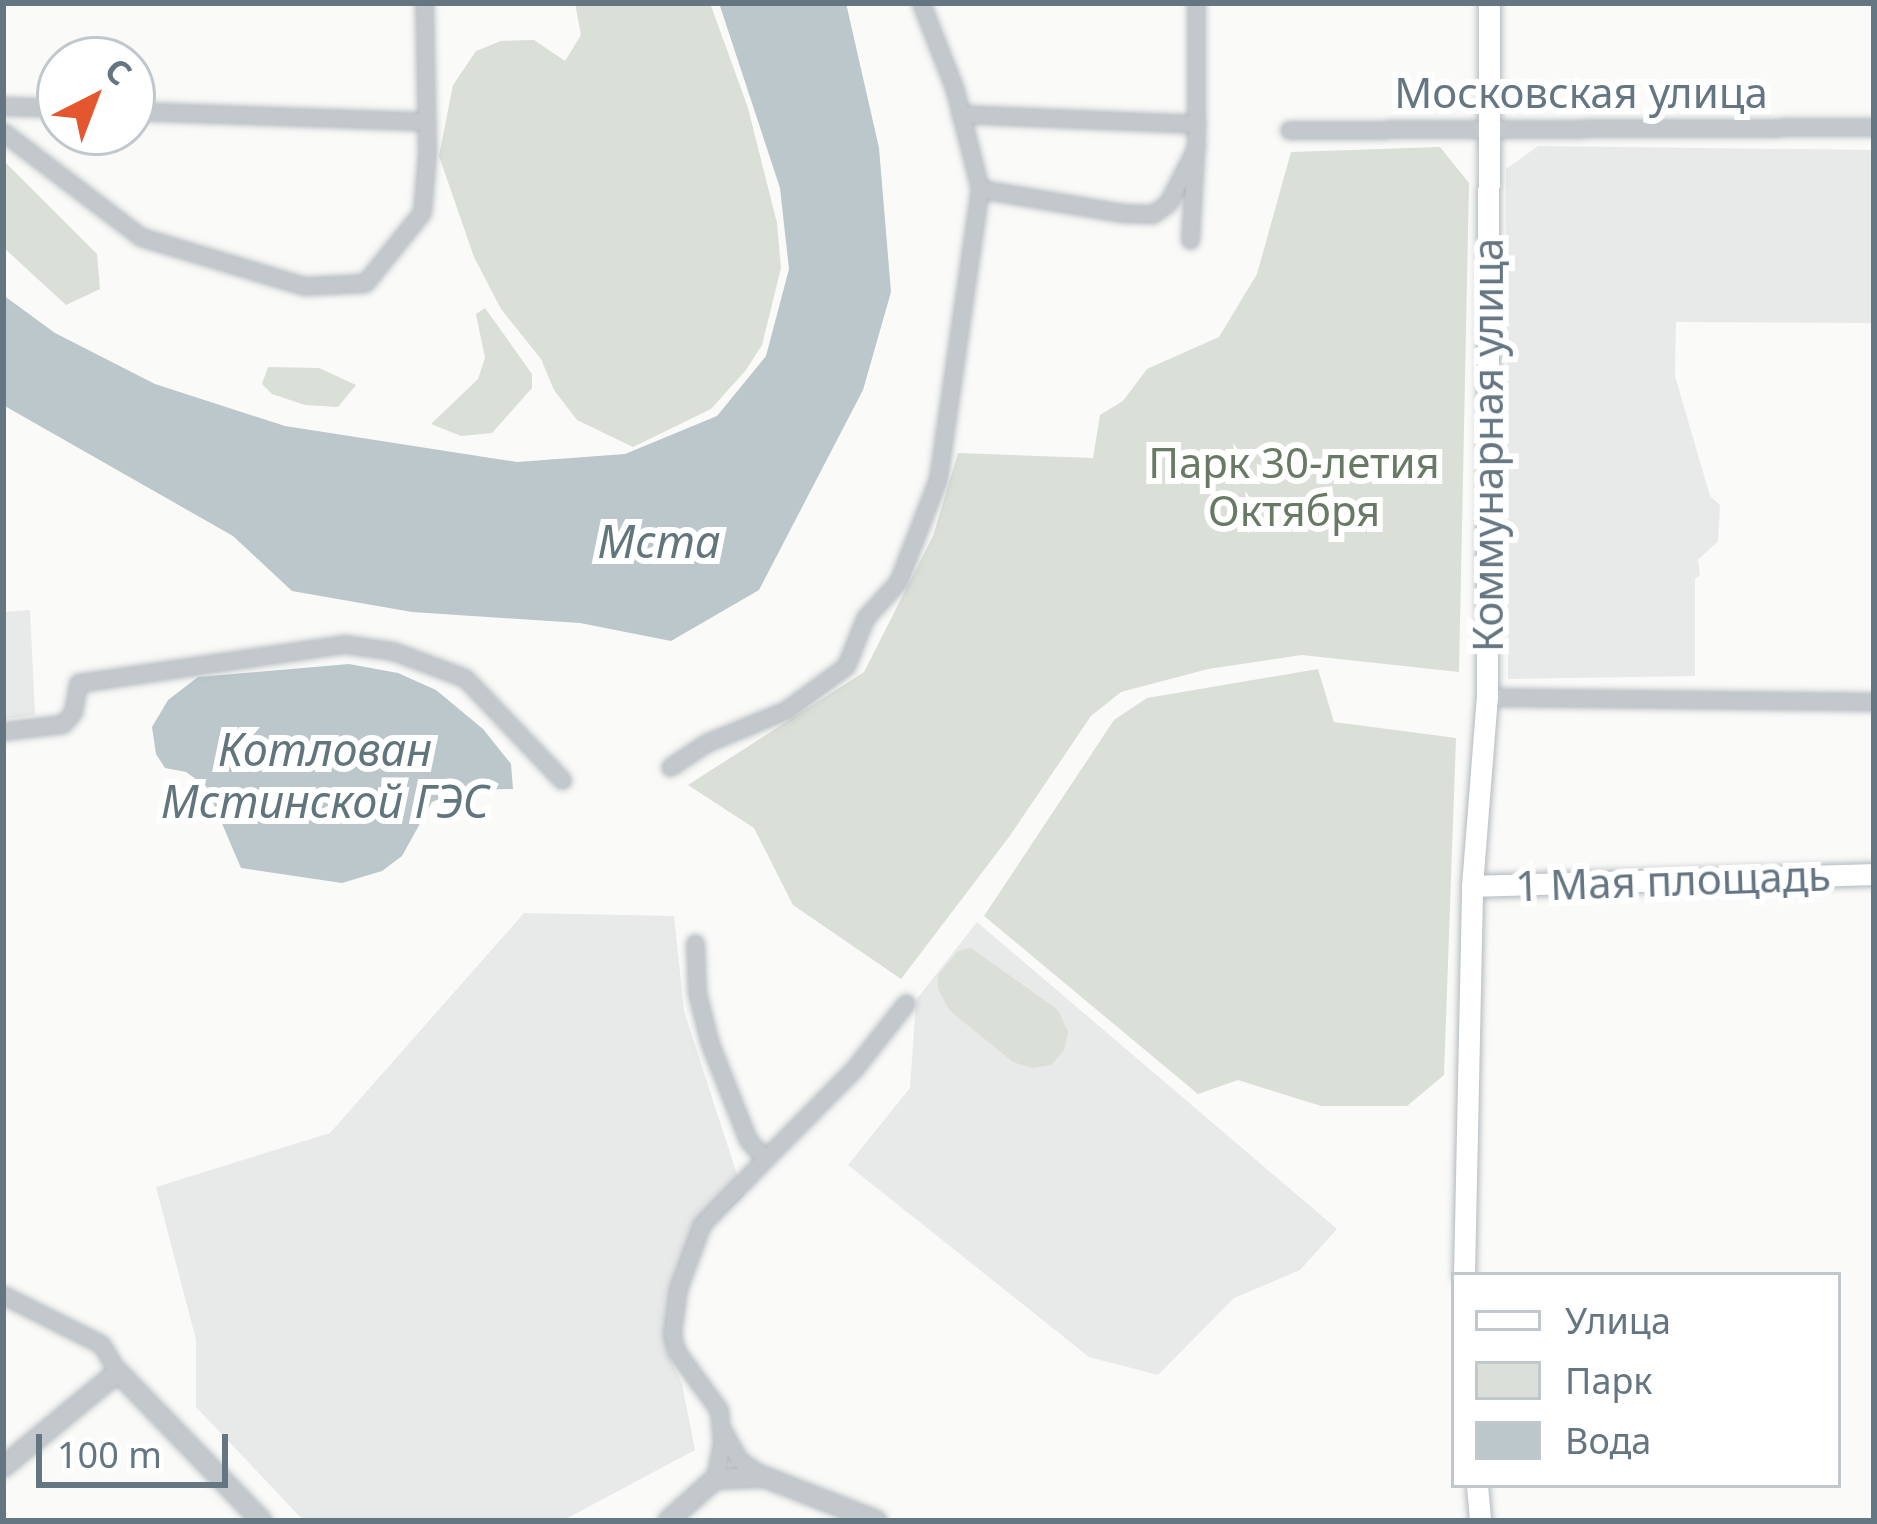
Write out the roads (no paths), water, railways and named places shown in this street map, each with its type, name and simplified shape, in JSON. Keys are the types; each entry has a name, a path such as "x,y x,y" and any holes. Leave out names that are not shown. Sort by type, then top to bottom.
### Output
{"main road":[{"name":"Коммунарная улица","path":"1463,1272 1472,886 1486,697 1489,3"},
{"name":"1 Мая площадь","path":"1472,886 1874,874"},
{"path":"1477,1488 1480,1521"}],"street":[{"path":"3,132 140,237 304,286 365,283 422,212 427,153 424,3"},
{"path":"670,767 706,743 785,710 846,666 866,617 898,582 938,479 980,189 960,114 921,3"},
{"path":"1190,240 1197,124 1196,3"},
{"path":"3,106 36,107"},
{"path":"156,112 423,121"},
{"path":"960,114 1197,124"},
{"name":"Московская улица","path":"1289,130 1874,127"},
{"path":"980,189 1153,214 1168,203 1196,148"},
{"path":"3,731 63,724 73,712 78,683 344,644 393,651 465,678 562,780"},
{"path":"1486,697 1874,702"},
{"path":"695,944 697,993 710,1045 748,1140 765,1159"},
{"path":"877,1521 764,1477 739,1460 708,1392 676,1351 672,1334 678,1289 702,1224 854,1070 906,1003"},
{"path":"3,1295 101,1344 118,1372 262,1521"},
{"path":"3,1467 118,1372"},
{"path":"715,1479 721,1426"},
{"path":"668,1521 715,1479 764,1477"}],"water":[{"name":"Мста","path":"719,3 846,3 879,148 891,292 863,390 759,590 671,641 580,623 412,612 292,591 233,536 3,405 3,295 55,333 155,384 285,426 517,462 625,454 717,416 766,356 789,269 780,188"},
{"name":"Котлован Мстинской ГЭС","path":"349,664 398,673 436,690 483,729 511,764 513,789 460,790 432,802 402,856 382,871 342,883 241,868 206,786 186,772 165,768 156,754 152,727 168,700 198,677"}],"park label":[{"name":"Парк 30-летия Октября","path":"1294,486"}]}
